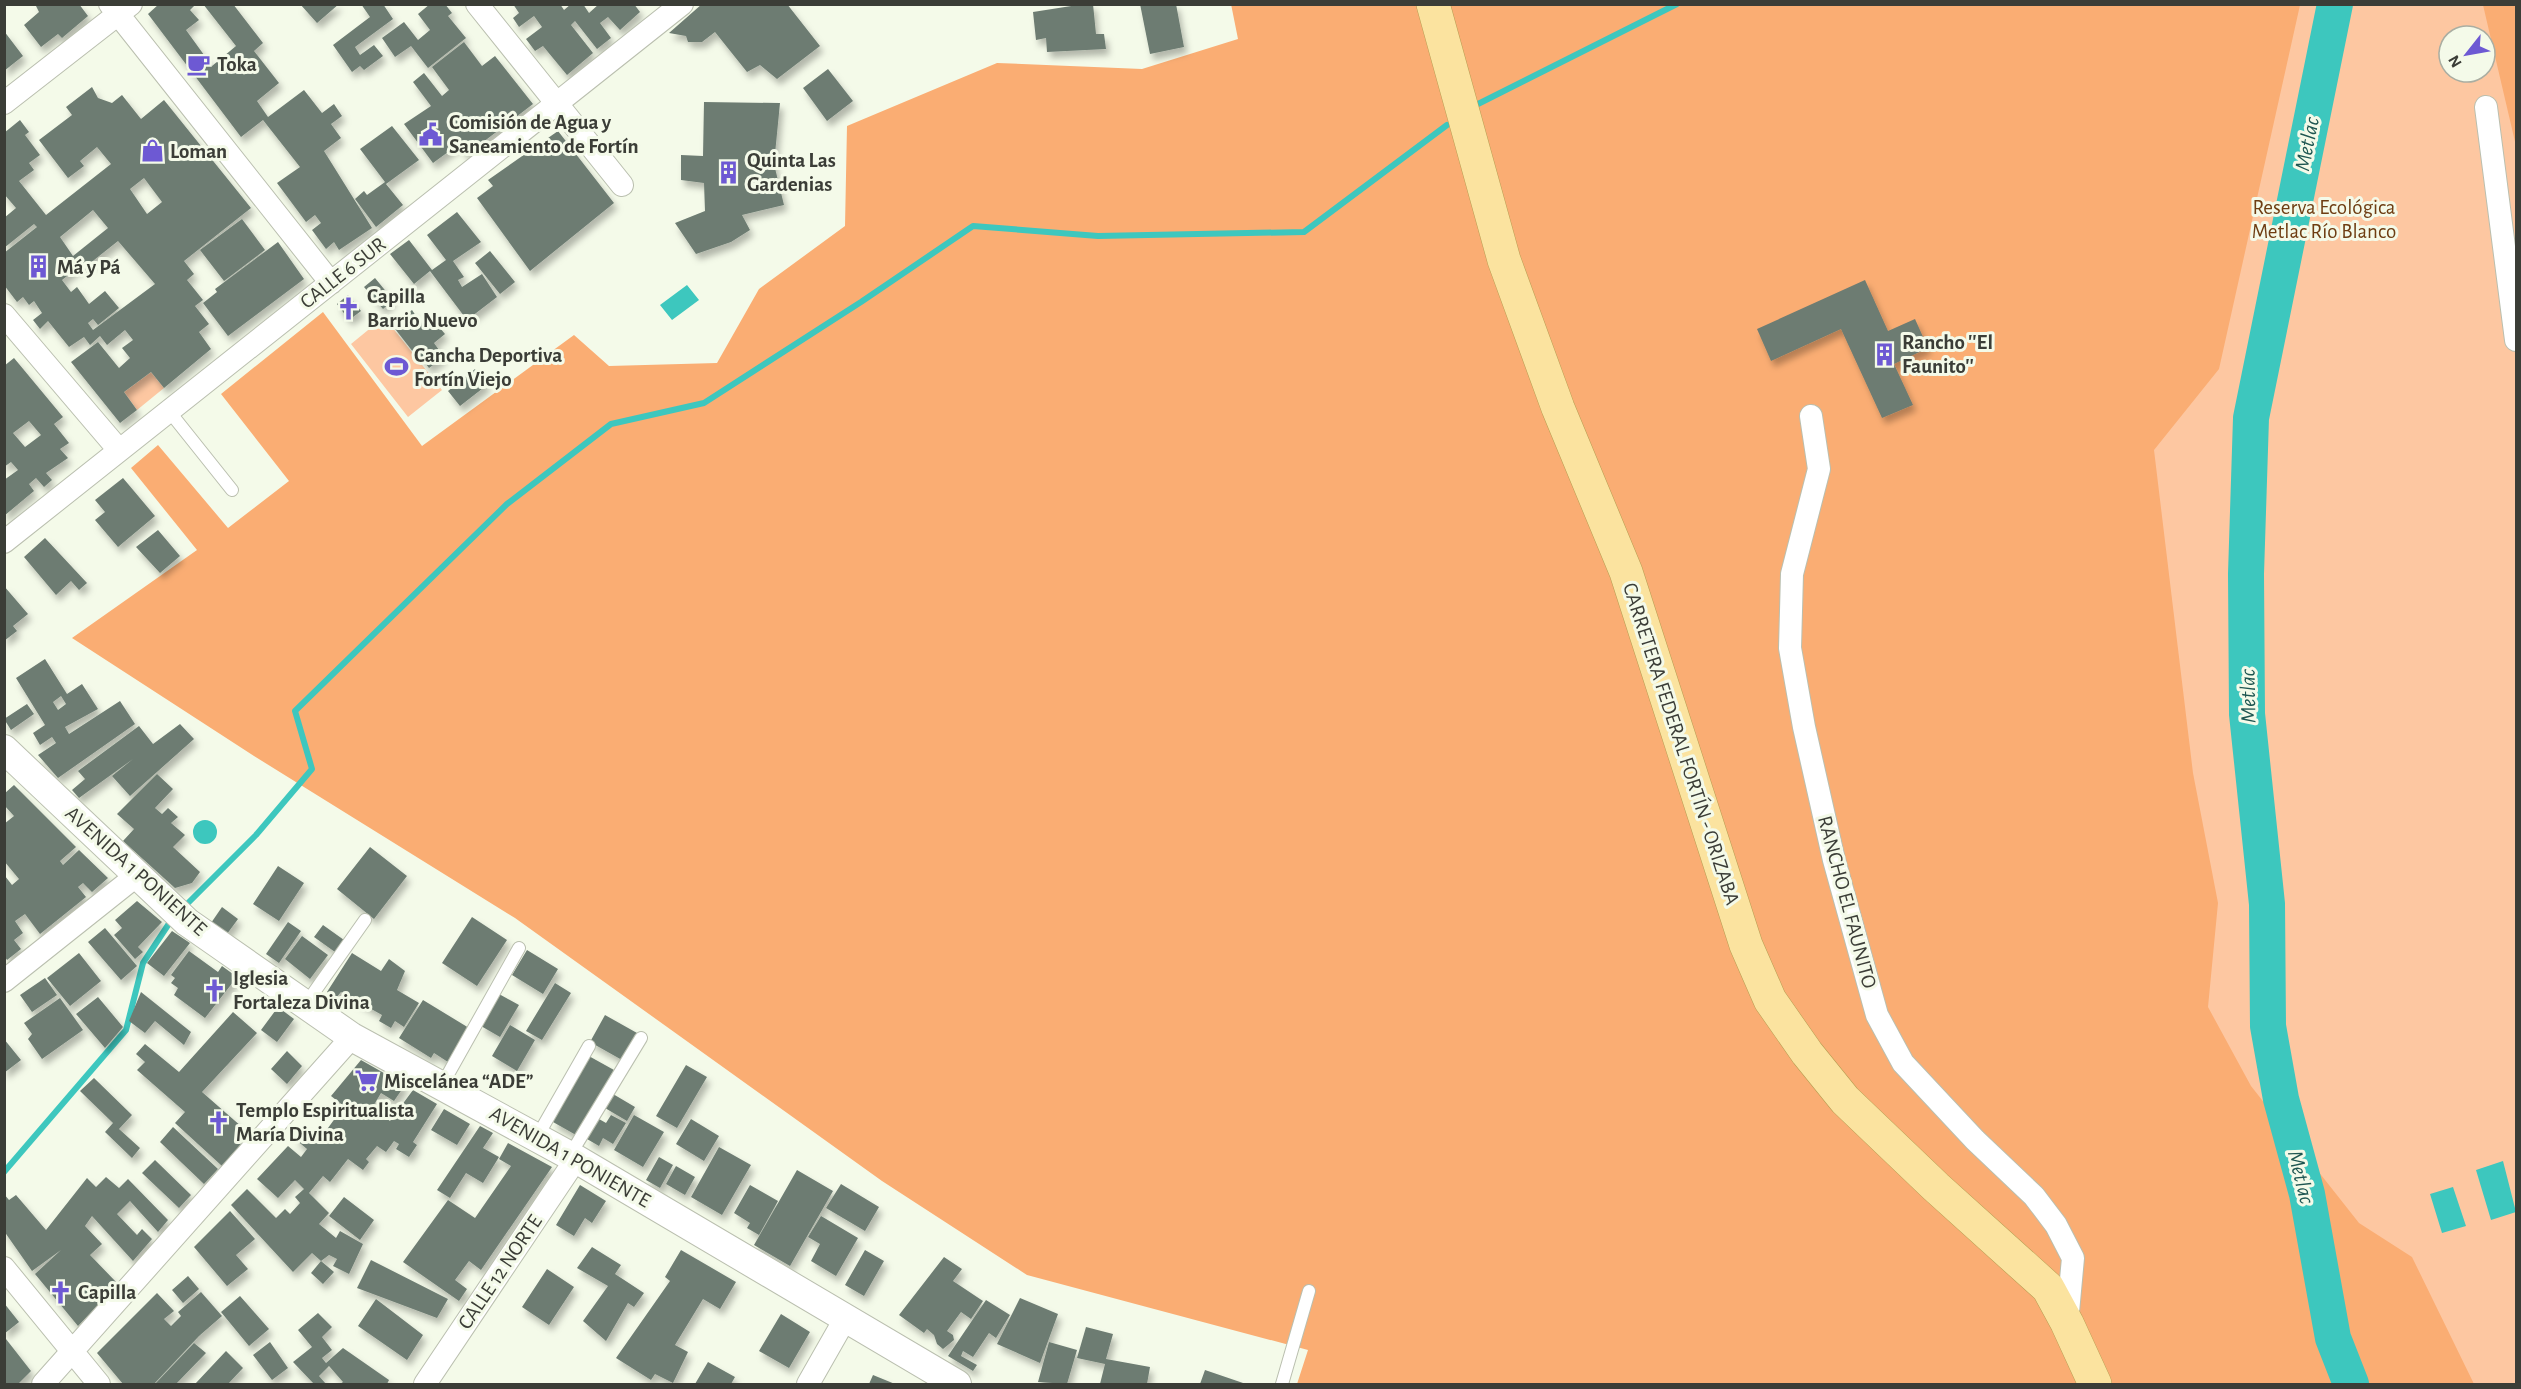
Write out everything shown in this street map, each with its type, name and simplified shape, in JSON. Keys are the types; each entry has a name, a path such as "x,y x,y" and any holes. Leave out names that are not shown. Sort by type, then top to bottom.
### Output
{"main road":[{"name":"CARRETERA FEDERAL FORTÍN - ORIZABA","path":"1433,4 1504,260 1558,408 1626,572 1746,945 1770,1000 1807,1053 1845,1100 1936,1187 2048,1288 2095,1384"}],"street":[{"path":"477,4 622,185"},
{"name":"CALLE 6 SUR","path":"4,543 682,4"},
{"path":"4,104 120,8 331,283"},
{"path":"2486,107 2517,340"},
{"path":"4,315 119,450"},
{"name":"RANCHO EL FAUNITO","path":"1811,416 1819,469 1792,574 1790,648 1804,727 1834,860 1877,1015 1903,1063 1975,1140 2034,1196 2056,1225 2073,1258 2067,1323"},
{"name":"AVENIDA 1 PONIENTE","path":"4,749 178,914 352,1037 573,1157 957,1384"},
{"path":"4,981 136,876"},
{"path":"43,1384 352,1037"},
{"name":"CALLE 12 NORTE","path":"425,1384 573,1157"},
{"path":"4,1268 99,1384"},
{"path":"808,1384 845,1318"}],"lane":[{"path":"169,411 231,490"},
{"path":"305,1005 365,920"},
{"path":"442,1085 519,948"},
{"path":"573,1157 641,1038"},
{"path":"537,1137 589,1046"},
{"path":"1282,1384 1309,1291"}],"green space":[{"name":"Reserva Ecológica Metlac Río Blanco","path":"2127,5 2516,5 2516,1384 2153,1384"},
{"name":"Cancha Deportiva Fortín Viejo","path":"384,317 442,390 408,417 351,344"},
{"path":"151,372 164,388 137,410 124,392"}],"shaded area":[{"path":"1231,4 2300,5 2219,369 2154,450 2193,773 2218,903 2208,1007 2251,1086 2359,1223 2412,1257 2474,1384 1297,1384 1308,1350 1027,1275 882,1181 515,918 254,756 72,638 197,550 131,468 158,445 228,528 289,481 221,394 323,312 422,446 574,335 609,366 717,363 759,289 845,226 847,126 997,63 1142,69 1238,39"},
{"path":"2483,5 2516,5 2516,146 2497,65 2497,24 2487,24"}],"water":[{"path":"687,285 699,300 672,320 660,305"},
{"path":"205,820 214,823 217,832 214,841 205,844 196,841 193,832 196,823"},
{"path":"2503,1161 2516,1212 2491,1220 2476,1170"},
{"path":"2453,1187 2466,1226 2442,1233 2430,1194"}],"building":[{"path":"35,4 79,4 88,16 62,38 58,34 41,47 24,25 39,12"},
{"path":"159,4 196,4 190,10 199,20 186,30 212,66 236,46 203,4 233,4 263,43 254,51 279,83 257,101 268,117 304,90 322,113 334,104 342,116 331,124 341,138 324,151 372,228 339,250 334,242 326,249 312,230 321,223 315,215 306,222 277,183 300,167 263,120 241,137 148,14"},
{"path":"300,4 339,4 317,23"},
{"path":"361,4 383,4 393,19 355,47 360,55 374,45 383,56 364,70 360,66 352,72 333,45 370,17"},
{"path":"430,4 445,4 452,13 448,16 466,38 428,68 411,46 395,57 382,38 404,22 418,40 430,30 418,14"},
{"path":"513,4 560,4 564,10 571,4 583,4 589,13 599,4 634,4 640,12 620,30 608,17 600,23 611,38 597,49 575,21 571,25 593,53 567,75 543,46 535,51 526,39 542,27 534,16 519,27 513,18 519,13"},
{"path":"702,4 787,4 820,46 777,79 760,65 747,72 715,32 702,42 688,42 686,36 669,33"},
{"path":"1093,4 1096,34 1104,34 1106,49 1047,52 1046,38 1036,40 1033,12"},
{"path":"1140,4 1176,4 1184,47 1150,54"},
{"path":"4,31 23,56 4,71"},
{"path":"464,42 482,66 495,56 533,104 466,155 459,144 433,163 404,124 431,106 413,82 424,73 442,96 449,90 432,67"},
{"path":"828,69 853,101 827,121 803,88"},
{"path":"92,87 98,98 112,103 122,95 141,119 164,100 251,208 184,261 194,274 187,280 203,300 195,306 209,324 199,332 211,349 164,388 151,372 124,392 137,410 120,423 71,362 98,342 119,368 130,358 122,348 133,340 125,330 107,345 100,336 90,345 84,337 69,347 48,321 40,329 33,320 42,313 34,301 29,305 23,297 17,302 4,285 4,253 37,227 34,224 4,248 4,218 16,208 4,194 4,133 20,120 29,132 25,135 40,155 29,163 34,170 19,181 46,215 111,164 97,147 80,161 84,166 68,178 39,140 72,115 66,107","holes":["144,178 162,202 147,214 130,189","93,210 108,228 73,256 60,237","118,241 155,284 93,330 88,323 93,319 98,325 119,308 105,291 89,304 77,287 71,292 62,280 81,265 84,268"]},
{"name":"Quinta Las Gardenias","path":"704,102 780,103 774,164 784,205 742,215 750,230 731,242 696,254 675,223 705,211 704,183 681,180 681,155 703,156"},
{"path":"392,126 419,160 386,184 403,205 376,227 355,199 364,191 367,195 385,182 360,149"},
{"path":"558,131 614,203 530,271 477,198 493,186 488,180"},
{"path":"457,212 481,242 453,261 464,277 458,280 462,287 482,274 497,297 467,320 430,271 414,284 390,254 409,240 432,270 446,260 427,235"},
{"path":"242,219 265,250 224,281 200,250"},
{"path":"278,242 304,279 228,336 203,303 217,292 215,289"},
{"path":"490,251 515,282 500,294 475,263"},
{"path":"375,278 393,300 383,309 364,287"},
{"name":"Rancho ''El Faunito''","path":"1865,280 1888,331 1915,319 1928,348 1894,364 1913,405 1882,418 1841,329 1771,361 1757,329"},
{"name":"Capilla Barrio Nuevo","path":"348,295 361,311 349,320 337,304"},
{"path":"412,310 420,322 429,315 445,334 434,343 444,357 429,368 419,355 417,357 392,325"},
{"path":"14,358 63,417 54,424 69,443 60,449 68,458 46,473 52,480 44,487 36,478 29,484 34,491 4,516 4,480 18,470 11,462 4,467 4,366","holes":["29,421 41,435 25,447 13,433"]},
{"path":"475,369 487,385 460,406 448,391"},
{"path":"123,478 155,516 118,547 95,520 105,512 95,500"},
{"path":"158,530 180,556 160,573 136,547"},
{"path":"45,538 87,583 79,590 71,581 56,595 24,557"},
{"path":"4,586 28,614 13,626 17,631 4,641"},
{"path":"45,659 67,694 82,684 98,709 65,727 69,734 120,701 135,724 58,778 38,755 56,743 52,737 40,745 33,733 45,725 16,678","holes":["61,696 66,704 58,710 53,702"]},
{"path":"27,704 34,714 11,730 4,719"},
{"path":"180,724 194,739 130,796 112,776 133,759 79,798 72,790 85,779 78,771 139,726 153,744"},
{"path":"157,774 173,789 155,808 162,814 168,808 178,817 171,823 185,835 173,847 200,872 192,883 175,888 123,841 134,829 117,814"},
{"path":"14,785 76,847 60,861 63,865 79,850 108,878 92,892 83,883 78,887 86,897 40,934 25,914 15,921 23,933 14,940 21,949 7,960 5,957 5,876 12,885 19,879 4,861 4,824 14,816 4,805 4,794"},
{"path":"370,847 407,876 374,919 337,889"},
{"path":"278,866 304,883 279,921 253,904"},
{"path":"137,901 162,922 138,947 143,952 135,959 114,935 122,928 115,920"},
{"path":"222,907 238,919 227,934 211,923"},
{"path":"472,917 507,940 477,986 442,963"},
{"path":"288,922 301,931 279,963 266,954"},
{"path":"323,925 344,940 335,952 314,937"},
{"path":"105,928 137,966 121,980 88,942"},
{"path":"172,931 190,943 164,976 147,963"},
{"path":"302,936 328,955 310,979 285,959"},
{"path":"527,950 558,969 543,994 512,975"},
{"path":"189,951 218,972 222,966 237,977 205,1018 174,995 178,988 171,983 175,978 171,975"},
{"path":"79,953 101,981 70,1006 47,978"},
{"path":"352,953 381,971 389,959 405,971 397,990 419,1003 404,1027 395,1021 391,1028 379,1021 382,1015 341,992 336,998 327,992"},
{"path":"45,978 57,995 32,1012 20,995"},
{"path":"555,983 571,993 542,1040 526,1031"},
{"path":"141,992 191,1032 184,1045 155,1021 145,1033 129,1021"},
{"path":"499,994 519,1005 500,1037 481,1026"},
{"path":"98,997 123,1027 105,1048 76,1014"},
{"path":"60,998 83,1030 42,1059 28,1039 32,1034 24,1023"},
{"path":"423,1000 469,1028 448,1062 434,1053 431,1058 399,1038"},
{"path":"278,1007 294,1019 277,1042 261,1030"},
{"path":"233,1012 257,1033 202,1092 250,1134 222,1166 175,1123 185,1112 137,1070 145,1062 136,1054 145,1044 179,1072"},
{"path":"605,1015 637,1033 622,1060 590,1042"},
{"path":"510,1025 535,1040 517,1071 492,1056"},
{"path":"4,1039 21,1060 4,1073"},
{"path":"287,1051 302,1066 287,1084 271,1069"},
{"path":"587,1055 614,1070 576,1135 553,1122 572,1088 569,1086"},
{"path":"361,1060 405,1085 394,1101 381,1093 372,1108 390,1121 413,1090 437,1104 413,1142 417,1145 409,1157 396,1149 399,1144 394,1141 386,1152 377,1146 366,1159 369,1162 363,1170 348,1159 330,1182 323,1176 309,1193 329,1213 319,1224 336,1238 340,1231 363,1244 349,1274 333,1266 337,1259 329,1255 321,1261 312,1253 293,1272 231,1205 247,1189 276,1218 285,1209 290,1214 300,1203 295,1197 304,1189 295,1180 278,1198 257,1179 288,1146 301,1157 307,1149 295,1139 305,1127 320,1139 344,1106 331,1096"},
{"path":"686,1065 707,1077 677,1128 656,1116"},
{"path":"94,1078 132,1115 119,1129 140,1148 132,1158 105,1132 113,1123 80,1091"},
{"path":"613,1094 635,1107 627,1121 605,1108"},
{"path":"444,1109 470,1124 457,1145 431,1130"},
{"path":"611,1115 626,1123 613,1144 603,1138 599,1146 587,1139 599,1119 606,1123"},
{"path":"634,1115 664,1132 643,1167 614,1150"},
{"path":"691,1119 719,1136 704,1161 676,1144"},
{"path":"480,1126 493,1133 483,1148 499,1157 483,1183 466,1173 450,1198 437,1190"},
{"path":"173,1127 218,1169 204,1184 160,1142"},
{"path":"508,1143 552,1167 481,1270 469,1261 455,1280 467,1289 459,1301 403,1262 448,1200 475,1218 511,1166 499,1159"},
{"path":"719,1147 751,1165 722,1215 691,1197"},
{"path":"659,1157 673,1165 660,1188 646,1180"},
{"path":"155,1160 191,1195 179,1208 142,1173"},
{"path":"676,1166 695,1177 685,1195 666,1184"},
{"path":"797,1170 833,1191 790,1266 754,1245"},
{"path":"106,1177 119,1188 128,1179 168,1220 158,1232 130,1201 117,1214 137,1235 142,1229 152,1239 133,1261 92,1216 85,1226 102,1244 90,1255 118,1284 78,1326 35,1274 61,1250 32,1271 4,1231 4,1194 9,1200 16,1195 46,1230 87,1178 96,1187"},
{"path":"841,1184 879,1207 865,1231 826,1208"},
{"path":"580,1185 606,1201 592,1223 585,1218 574,1236 556,1225"},
{"path":"750,1185 778,1201 759,1235 747,1228 750,1223 734,1213"},
{"path":"344,1197 374,1220 360,1240 329,1216"},
{"path":"230,1211 255,1239 236,1255 248,1269 227,1286 194,1247"},
{"path":"821,1216 858,1238 836,1276 811,1261 820,1244 808,1237"},
{"path":"592,1247 621,1265 615,1274 644,1293 634,1307 628,1303 606,1341 583,1321 608,1286 577,1268"},
{"path":"681,1250 736,1282 720,1309 703,1299 675,1345 688,1352 673,1383 655,1374 651,1380 616,1358 670,1281 665,1277"},
{"path":"865,1250 884,1261 864,1296 845,1285"},
{"path":"944,1257 962,1269 953,1281 983,1301 971,1319 961,1312 947,1331 953,1335 954,1340 943,1349 927,1329 924,1333 899,1315"},
{"path":"371,1260 448,1299 437,1318 357,1288"},
{"path":"321,1261 334,1272 323,1284 311,1273"},
{"path":"547,1269 574,1287 549,1325 522,1307"},
{"path":"188,1276 199,1289 183,1303 172,1290"},
{"path":"201,1292 222,1316 199,1336 154,1384 123,1384 97,1353 157,1293 174,1311 164,1319 171,1326 181,1316 178,1312"},
{"path":"240,1296 269,1329 249,1346 221,1312"},
{"path":"1020,1298 1058,1314 1040,1363 997,1344"},
{"path":"376,1299 423,1335 407,1360 358,1326"},
{"path":"986,1300 1010,1315 996,1338 989,1333 973,1357 963,1351 961,1356 977,1365 973,1371 948,1356"},
{"path":"4,1303 19,1322 4,1334"},
{"path":"318,1313 332,1327 322,1337 332,1350 322,1358 326,1363 343,1348 389,1380 387,1384 340,1384 343,1382 329,1366 319,1376 326,1384 314,1384 293,1362 312,1347 298,1330"},
{"path":"781,1314 810,1332 789,1368 759,1351"},
{"path":"1086,1327 1113,1334 1106,1359 1150,1367 1147,1384 1100,1384 1105,1364 1077,1358"},
{"path":"6,1339 31,1371 18,1384 4,1384"},
{"path":"270,1342 288,1368 272,1380 253,1355"},
{"path":"1049,1342 1077,1350 1067,1384 1038,1382"},
{"path":"194,1343 206,1353 176,1384 155,1384"},
{"path":"226,1351 243,1368 228,1384 195,1384"},
{"path":"708,1362 735,1377 731,1384 695,1384"},
{"path":"1205,1370 1246,1384 1200,1384"},
{"path":"873,1375 895,1384 869,1384"}],"waterway":[{"path":"1476,105 1677,4"},
{"name":"Metlac","path":"2335,4 2251,418 2246,574 2247,714 2267,904 2268,1026 2281,1099 2307,1194 2333,1338 2351,1384"},
{"path":"184,907 256,835 312,769 295,711 507,504 611,424 704,403 861,302 973,226 1098,236 1304,232 1447,125"},
{"path":"4,1172 126,1030 143,963 172,919"}],"place":[{"name":"Toka","path":"199,64"},
{"name":"Comisión de Agua y Saneamiento de Fortín","path":"431,134"},
{"name":"Loman","path":"152,151"},
{"name":"Quinta Las Gardenias","path":"729,172"},
{"name":"Má y Pá","path":"39,267"},
{"name":"Capilla Barrio Nuevo","path":"349,308"},
{"name":"Rancho ''El Faunito''","path":"1884,354"},
{"name":"Cancha Deportiva Fortín Viejo","path":"396,367"},
{"name":"Iglesia Fortaleza Divina","path":"215,990"},
{"name":"Miscelánea “ADE”","path":"366,1081"},
{"name":"Templo Espiritualista María Divina","path":"218,1122"},
{"name":"Capilla","path":"60,1292"}]}
